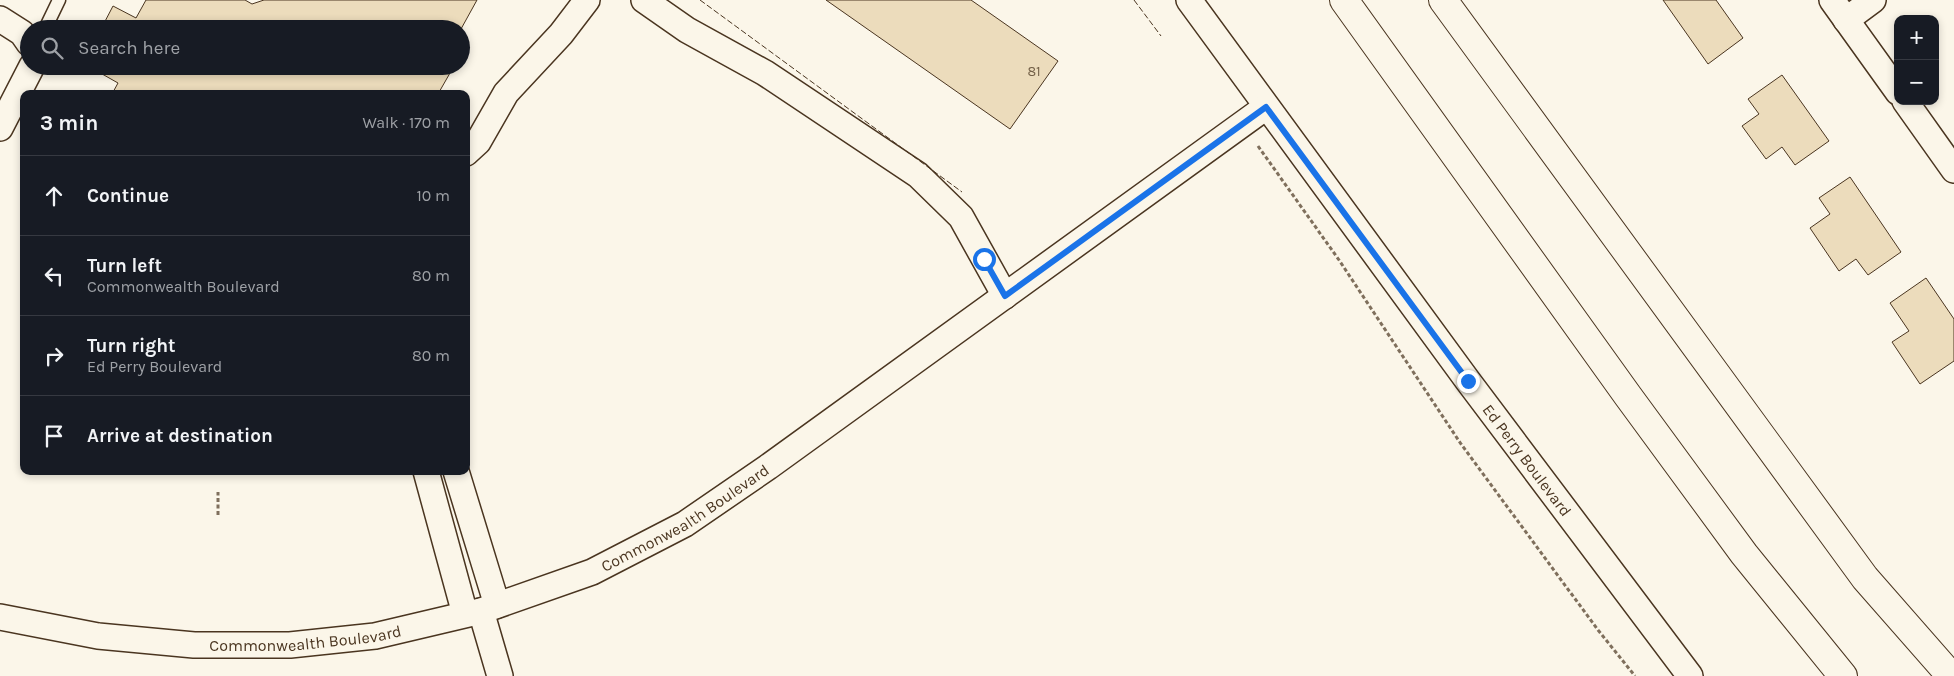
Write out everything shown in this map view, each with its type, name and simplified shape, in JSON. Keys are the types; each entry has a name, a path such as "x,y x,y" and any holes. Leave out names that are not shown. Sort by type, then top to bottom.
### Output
{"highway":[{"path":"1344,0 1554,293 1739,546 1843,676"},
{"path":"1443,0 1865,578 1951,676"}],"street":[{"path":"470,149 478,142 506,93 562,34 587,0"},
{"path":"644,0 687,30 765,73 918,175 961,217 1005,296"},
{"name":"Ed Perry Boulevard","path":"1189,0 1468,381 1690,676"},
{"path":"1832,0 1894,86"},
{"path":"1846,20 1873,0"},
{"path":"0,19 20,32"},
{"path":"23,90 28,75"},
{"path":"10,122 20,97"},
{"path":"1908,105 1954,170"},
{"name":"Commonwealth Boulevard","path":"0,617 98,636 194,645 290,646 375,636 481,610 592,572 685,524 768,467 1266,107"},
{"path":"428,475 481,610 500,676"},
{"path":"457,475 481,610"}],"lane":[{"path":"49,20 59,0"}],"path":[{"path":"1254,142 1339,260 1461,444 1598,630 1636,676"},
{"path":"218,492 218,515"}],"building":[{"path":"146,0 245,0 252,4 264,0 477,0 466,20 106,20 113,6 136,18"},
{"path":"826,0 971,0 1058,61 1010,129"},
{"path":"1663,0 1716,0 1743,38 1708,64"},
{"path":"104,75 449,75 440,90 114,90 118,83"},
{"path":"1782,75 1829,141 1795,165 1782,147 1766,159 1742,126 1759,114 1748,99"},
{"path":"1850,177 1901,252 1868,275 1856,259 1839,271 1810,228 1830,214 1819,198"},
{"path":"1926,278 1954,319 1954,361 1920,384 1892,342 1909,331 1890,303"}],"fence":[{"path":"700,0 962,192"},
{"path":"1134,0 1161,36"}],"route":[{"path":"984,259 1005,296 1266,107 1468,381"}]}
